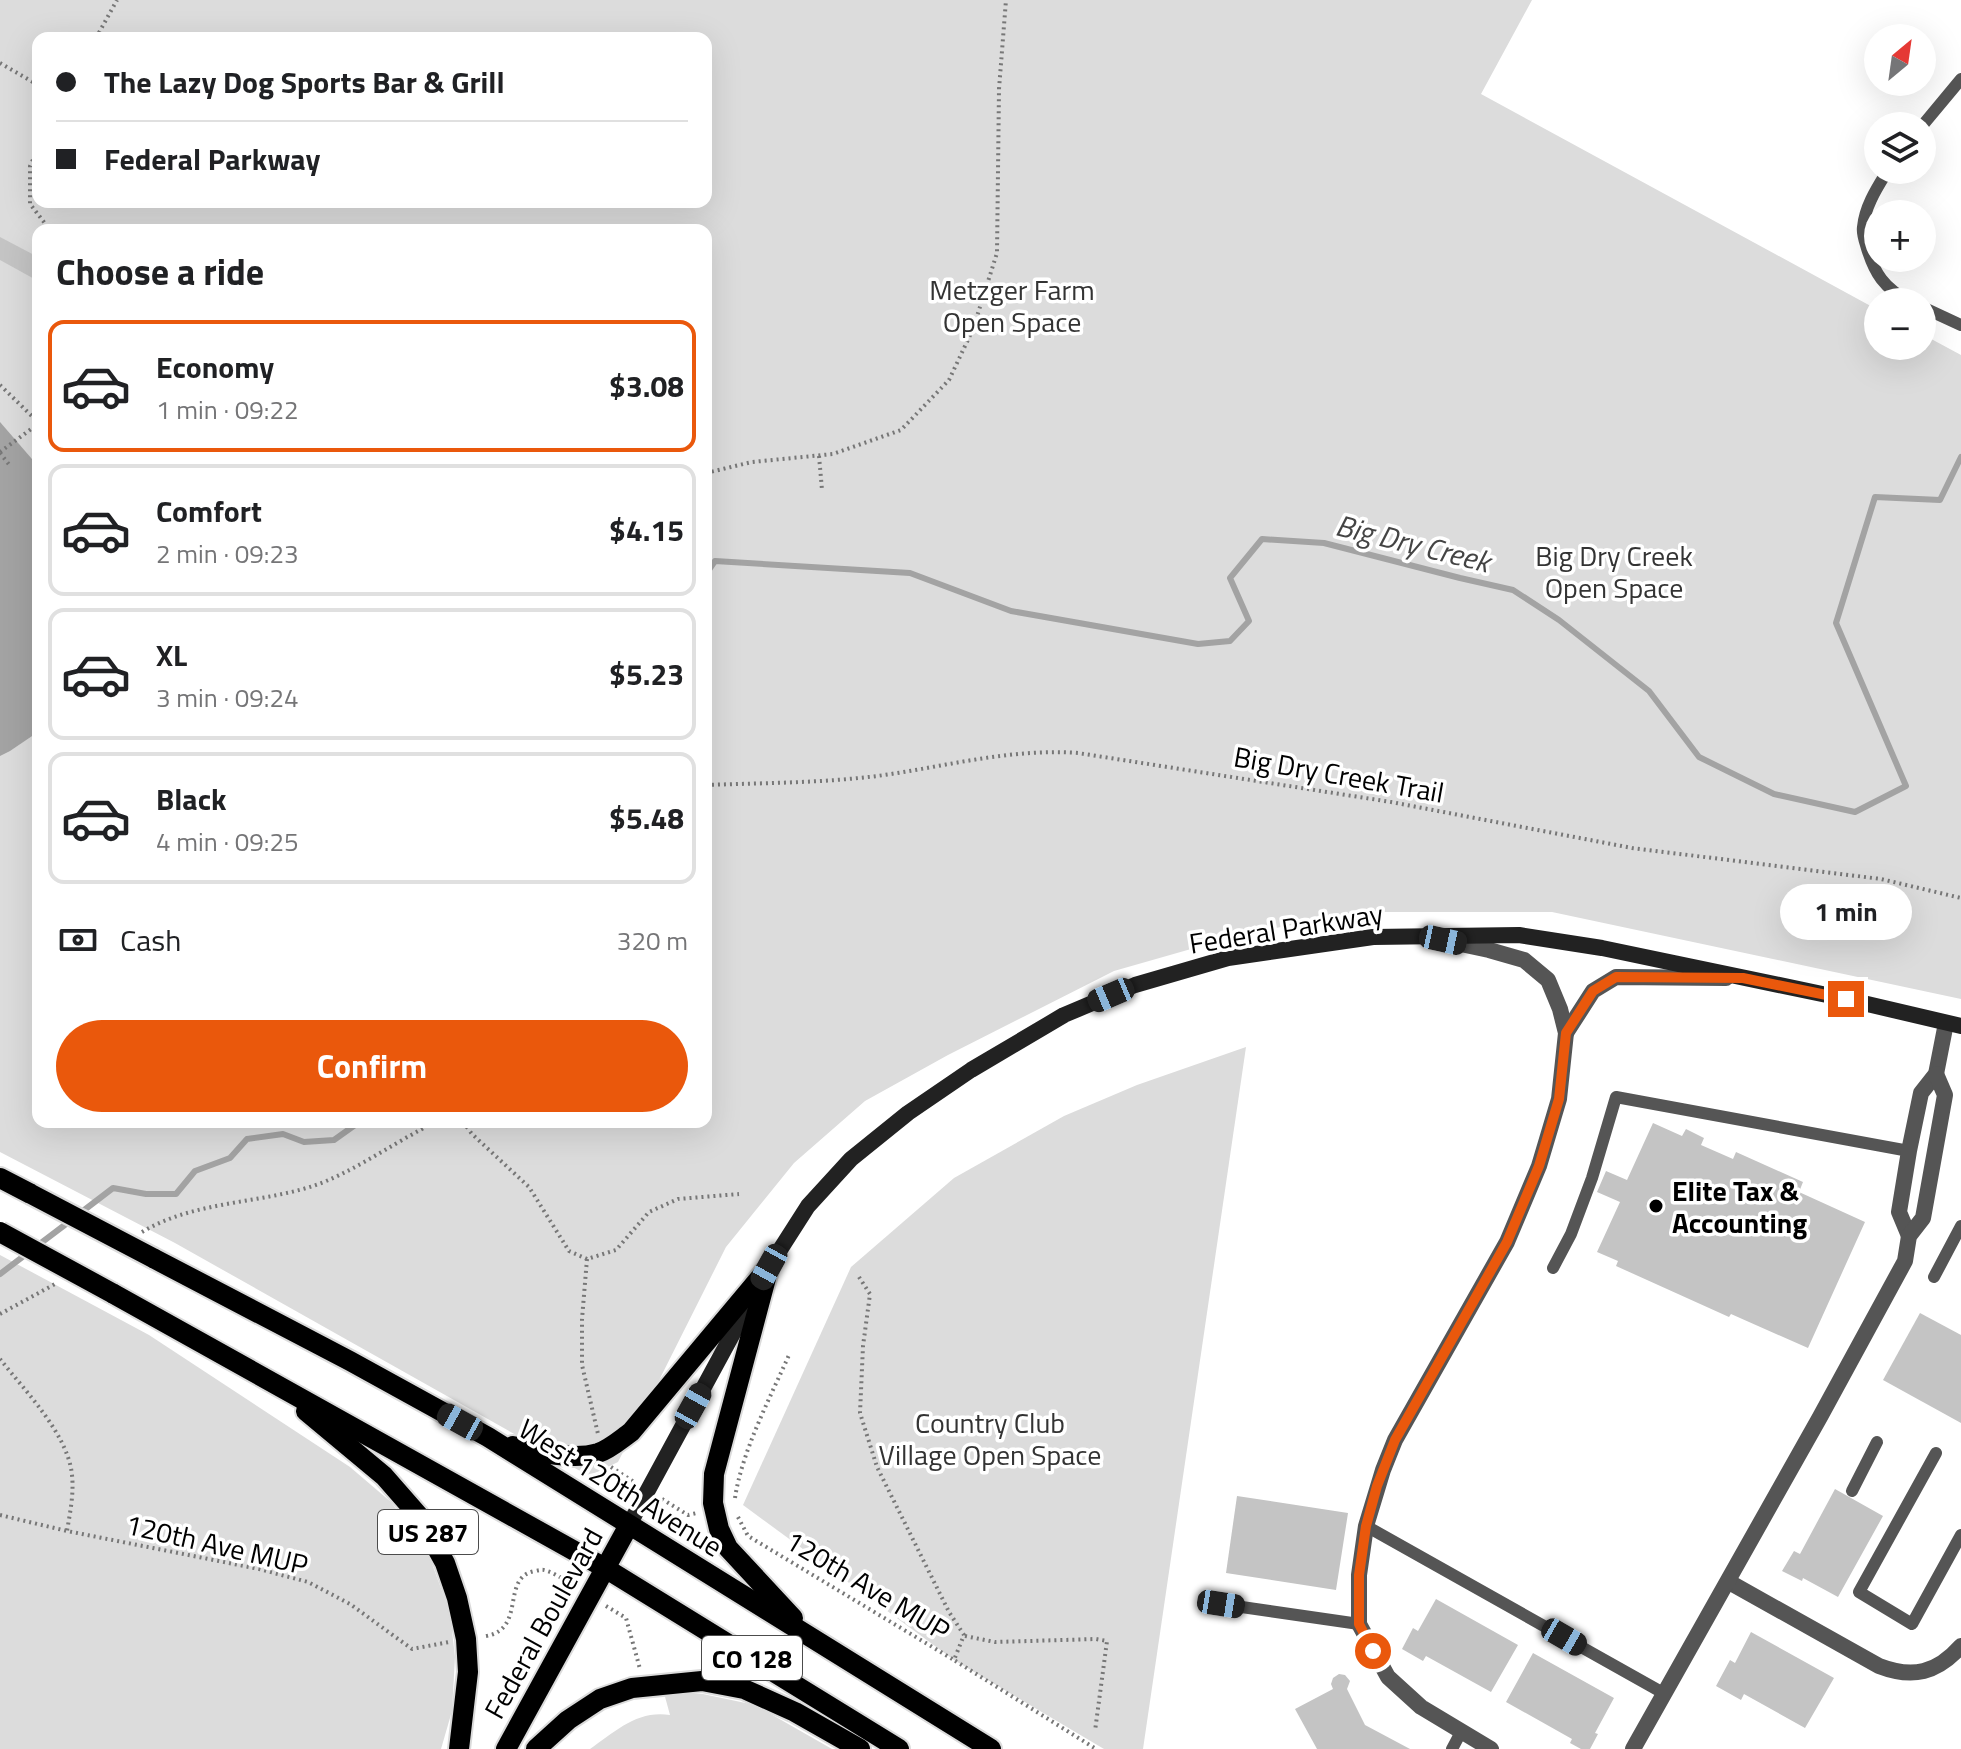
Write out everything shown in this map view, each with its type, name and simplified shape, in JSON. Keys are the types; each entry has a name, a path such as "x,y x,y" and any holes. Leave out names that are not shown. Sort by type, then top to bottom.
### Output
{"main road":[{"name":"Federal Parkway","path":"629,1525 769,1267 808,1206 851,1159 908,1113 971,1070 1064,1015 1135,985 1228,958 1373,937 1519,935 1602,948 1954,1025"},
{"name":"West 120th Avenue","path":"0,1178 350,1361 488,1437 991,1749"},
{"name":"US 287","path":"0,1232 605,1568"},
{"path":"488,1437 526,1450 574,1456 596,1453 614,1444 631,1432 769,1267"},
{"path":"769,1267 714,1474 713,1503 719,1529 728,1548 812,1638"},
{"name":"US 287","path":"266,1378 384,1476 419,1516 445,1563 466,1639 468,1672 459,1749"},
{"name":"Federal Boulevard","path":"506,1749 629,1525"},
{"name":"CO 128","path":"605,1568 899,1749"},
{"path":"536,1749 568,1720 600,1699 632,1688 702,1681 744,1689 795,1712 860,1749"}],"street":[{"path":"1421,935 1524,960 1548,980 1566,1033 1559,1099 1539,1166 1507,1242 1395,1440 1366,1526 1359,1575 1359,1624 1388,1677 1421,1707 1491,1749"},
{"path":"1566,1033 1593,991 1616,977 1743,978"},
{"path":"1909,1236 1899,1212 1921,1093 1936,1074 1954,1025"},
{"path":"1633,1749 1729,1582 1905,1261 1909,1236 1923,1218 1945,1095 1936,1074"},
{"path":"1729,1582 1893,1672 1919,1673 1936,1668 1961,1646"}],"lane":[{"path":"1934,112 1961,79"},
{"path":"1880,184 1868,205 1862,231 1871,263 1881,281 1890,288"},
{"path":"1936,313 1961,325"},
{"path":"1553,1268 1577,1220 1616,1097 1909,1151"},
{"path":"1934,1277 1959,1233"},
{"path":"1852,1491 1877,1442"},
{"path":"1936,1453 1859,1592 1912,1624 1961,1535"},
{"path":"1366,1526 1665,1694"},
{"path":"1221,1604 1359,1624"},
{"path":"1452,1749 1461,1732"}],"path":[{"path":"99,32 117,0"},
{"path":"712,472 752,462 833,454 901,430 949,380 973,329 997,253 999,89 1006,0"},
{"path":"0,63 32,82"},
{"path":"32,162 32,207"},
{"path":"33,208 45,224"},
{"path":"0,385 32,417"},
{"path":"11,467 0,452 32,428"},
{"path":"819,456 822,490"},
{"name":"Big Dry Creek Trail","path":"712,785 878,776 994,756 1053,751 1078,753 1391,802 1632,848 1881,879 1961,898"},
{"path":"137,1235 176,1217 214,1206 315,1185 421,1128"},
{"path":"468,1128 529,1187 569,1251 587,1259 616,1250 649,1212 678,1199 739,1194"},
{"path":"587,1259 582,1365 597,1432"},
{"name":"120th Ave MUP","path":"859,1277 870,1294 863,1346 860,1413 877,1467 949,1612 964,1635 954,1660"},
{"path":"0,1314 62,1280"},
{"name":"120th Ave MUP","path":"789,1355 757,1426 737,1487 734,1507 748,1536 1096,1749"},
{"path":"0,1359 58,1434 69,1456 73,1495 67,1531"},
{"name":"120th Ave MUP","path":"0,1515 308,1582 350,1604 412,1649 497,1634 509,1620 521,1577 545,1569 558,1576"},
{"path":"626,1618 645,1686"},
{"path":"964,1635 995,1642 1107,1641 1095,1731"}],"green space":[{"path":"0,0 1532,0 1481,94 1864,302 1864,360 1936,360 1936,342 1961,355 1961,999 1552,912 1365,912 1247,933 1114,971 865,1101 794,1163 726,1247 618,1462 589,1476 175,1243 0,1152"},
{"name":"Country Club Village Open Space","path":"1246,1047 1143,1749 1104,1749 954,1660 743,1505 851,1267 954,1178 1064,1116 1137,1085"},
{"path":"0,1255 149,1335 350,1467 391,1502 427,1550 450,1613 455,1657 452,1711 441,1749 0,1749"},
{"path":"664,1693 703,1694 755,1705 832,1749 590,1749 637,1719 658,1714 670,1715"}],"shaded area":[{"path":"0,422 32,459 32,736 0,756"}],"building":[{"path":"0,237 32,254 32,278 0,260"},
{"path":"1653,1123 1682,1136 1686,1129 1704,1138 1701,1145 1733,1159 1736,1152 1803,1182 1799,1192 1865,1222 1808,1348 1731,1314 1729,1317 1616,1266 1618,1261 1597,1252 1620,1202 1597,1192 1606,1171 1627,1180"},
{"path":"1920,1313 1961,1335 1961,1423 1883,1380"},
{"path":"1835,1489 1883,1516 1838,1597 1803,1578 1802,1581 1782,1571 1794,1551 1800,1554"},
{"path":"1237,1496 1348,1513 1336,1590 1226,1573"},
{"path":"1436,1599 1518,1645 1491,1692 1426,1656 1423,1661 1402,1649 1413,1628 1418,1631"},
{"path":"1751,1632 1834,1678 1805,1728 1744,1694 1741,1700 1716,1686 1730,1660 1735,1663"},
{"path":"1533,1653 1614,1698 1590,1749 1581,1749 1570,1743 1572,1739 1506,1702"},
{"path":"1339,1674 1350,1681 1347,1689 1365,1725 1410,1749 1317,1749 1295,1709 1333,1689 1333,1678"}],"waterway":[{"name":"Big Dry Creek","path":"712,565 715,561 910,573 1011,611 1198,644 1230,641 1249,621 1230,578 1262,539 1324,543 1513,590 1559,620 1649,691 1699,757 1774,794 1855,812 1906,786 1836,623 1875,497 1940,500 1961,457"},
{"name":"Big Dry Creek","path":"79,1214 113,1188 146,1194 176,1194 195,1171 230,1158 247,1139 283,1134 304,1142 334,1140 351,1128"},
{"name":"Big Dry Creek","path":"0,1274 70,1221"}],"place":[{"name":"Elite Tax & Accounting","path":"1656,1206"}],"route":[{"path":"1373,1651 1359,1624 1359,1575 1366,1526 1377,1486 1395,1440 1507,1242 1539,1166 1559,1099 1566,1033 1593,991 1616,977 1743,978 1846,999"}],"park label":[{"name":"Metzger Farm Open Space","path":"1012,305"},
{"name":"Big Dry Creek Open Space","path":"1614,571"}]}
